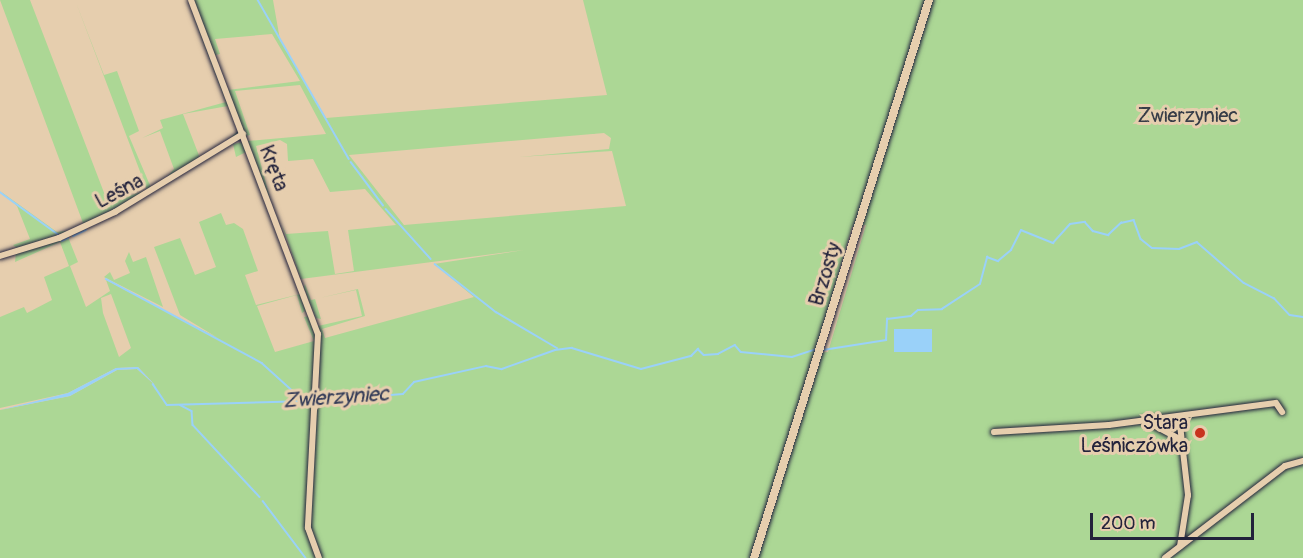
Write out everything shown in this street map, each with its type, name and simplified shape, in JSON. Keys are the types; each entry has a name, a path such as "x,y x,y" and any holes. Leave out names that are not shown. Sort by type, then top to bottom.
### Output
{"street":[{"name":"Kręta","path":"191,0 311,312 320,349 308,528 319,558"},
{"name":"Brzosty","path":"754,558 929,0"},
{"name":"Leśna","path":"0,256 59,238 115,212 243,134"},
{"path":"994,432 1146,421 1276,403 1282,412"},
{"path":"1179,416 1188,495 1179,547"},
{"path":"1146,421 1181,440"},
{"path":"1165,558 1285,465 1303,461"}],"green space":[{"path":"0,0 30,0 108,203 147,190 75,0 104,75 117,71 139,131 129,136 152,190 79,228 83,223"},
{"path":"187,0 239,131 237,135 231,137 238,131 228,106 183,114 200,158 225,142 159,186 174,169 160,131 142,138 163,128 160,120 226,102"},
{"path":"193,0 273,0 280,40 326,118 607,95 583,0 1303,0 1303,558 0,558 0,410 70,396 117,370 137,369 155,385 138,367 116,368 68,393 0,408 0,317 24,307 27,313 52,300 44,277 69,266 60,242 15,262 16,253 68,237 78,262 70,266 86,307 110,291 106,280 218,338 180,315 154,247 180,238 195,275 216,267 199,222 221,213 226,225 234,223 243,229 258,271 245,275 256,305 300,294 246,152 236,157 233,144 243,142 308,309 302,313 297,295 257,306 275,352 314,341 304,317 311,316 315,330 314,403 320,403 318,326 362,316 356,290 319,298 358,289 365,316 322,329 325,338 474,297 434,264 524,250 301,279 282,225 286,234 328,231 335,274 354,271 348,230 396,225 365,189 330,192 313,159 288,161 287,144 280,140 256,146 271,202 248,141 326,134 300,85 235,91 250,135 246,136 228,90 300,81 272,34 215,39 220,54 215,55","holes":["604,133 611,138 609,149 519,157 612,151 626,206 404,225 349,155","866,225 828,352 815,353 852,227","111,294 131,348 119,357 103,313 101,298"]},
{"path":"0,191 57,232 74,230 17,248 13,245 30,239 17,206"},
{"path":"129,252 133,262 146,257 163,307 104,277 110,272 114,280 130,273 125,261"},
{"path":"305,284 311,300 315,299 321,319 316,318 304,288"}],"water":[{"path":"894,329 932,329 932,352 894,352"},
{"path":"138,367 155,385 137,369 117,370 70,396 0,410 68,393 116,368"}],"waterway":[{"path":"258,0 349,159"},
{"path":"351,162 383,205"},
{"path":"0,192 59,235"},
{"path":"386,209 431,259"},
{"name":"Zwierzyniec","path":"823,350 886,340 887,319 911,316 918,310 942,309 980,284 987,257 998,261 1011,250 1021,230 1053,243 1070,224 1085,222 1093,231 1108,235 1121,223 1134,220 1141,239 1152,248 1179,249 1197,242 1244,283 1274,298 1290,315 1303,317"},
{"path":"73,236 86,230"},
{"path":"62,241 68,238"},
{"path":"435,264 496,312 557,348"},
{"path":"106,279 262,363 303,400"},
{"name":"Zwierzyniec","path":"316,401 403,394 414,382 486,366 502,369 555,350 572,348 641,369 691,356 698,349 704,355 718,354 735,345 741,352 792,357 816,349"},
{"name":"Zwierzyniec","path":"153,384 167,405 311,401"},
{"path":"180,405 192,411 193,425 260,497"},
{"path":"263,501 306,558"}],"place":[{"name":"Stara Leśniczówka","path":"1200,433"}]}
